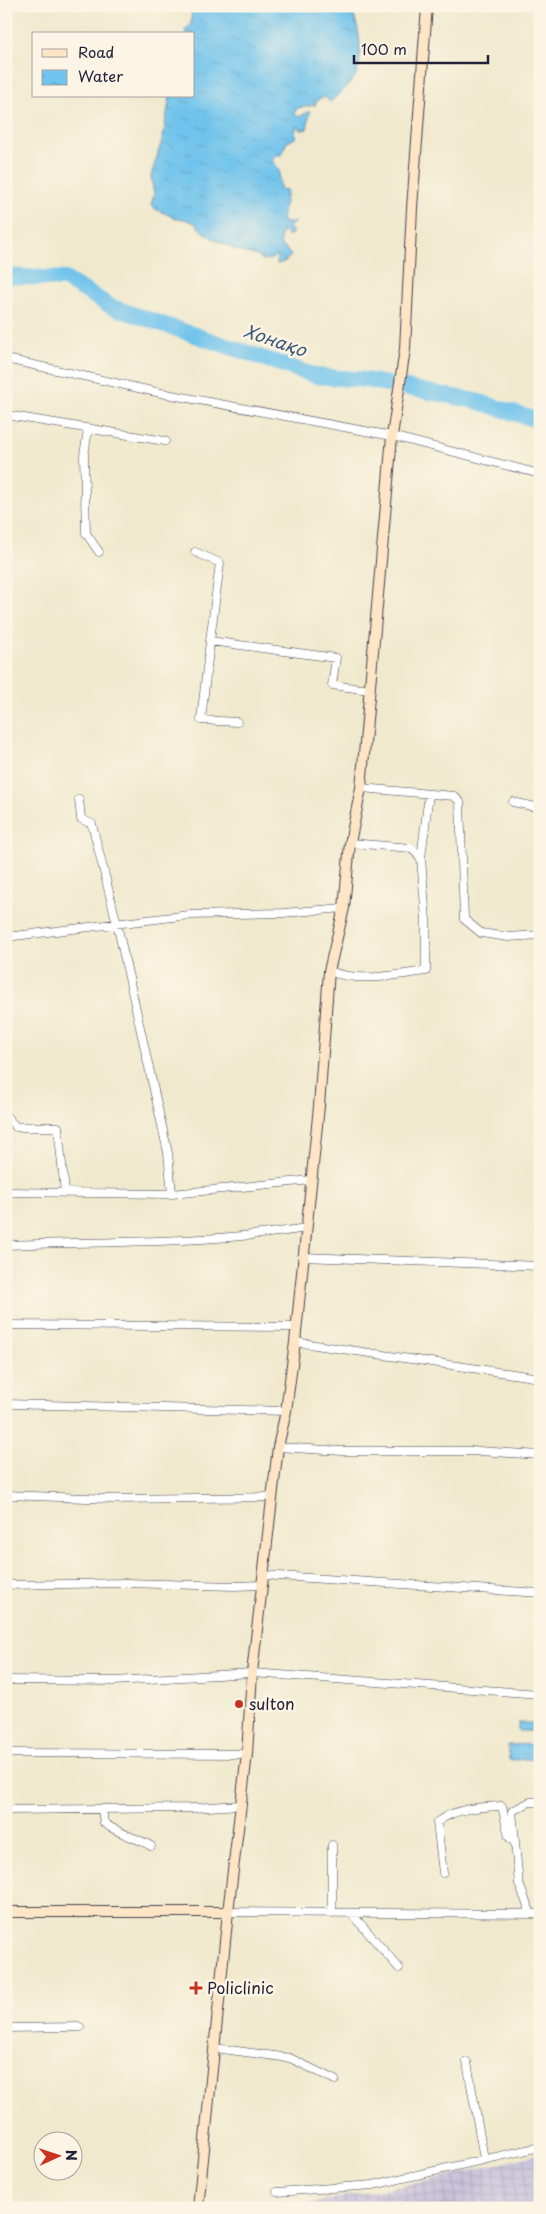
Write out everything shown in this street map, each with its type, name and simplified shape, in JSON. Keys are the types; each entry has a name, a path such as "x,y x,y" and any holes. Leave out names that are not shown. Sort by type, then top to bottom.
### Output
{"street":[{"path":"198,2208 228,1912 247,1754 252,1673 262,1580 278,1447 286,1411 295,1342 329,971 344,908 350,843 361,788 392,436 405,349 412,208 426,6"},
{"path":"6,359 161,393 392,436 540,474"},
{"path":"6,416 165,441"},
{"path":"88,430 84,455 86,533 99,552"},
{"path":"195,552 220,563 201,720 237,722"},
{"path":"210,641 336,658 332,685 370,690"},
{"path":"361,788 454,796 460,802 464,919 481,934 508,937 540,935"},
{"path":"329,971 344,977 386,976 426,971 426,920 421,858 429,794"},
{"path":"79,799 81,820 92,824 117,924 168,1153 172,1194"},
{"path":"513,802 540,808"},
{"path":"350,843 411,848 421,858"},
{"path":"6,937 189,915 283,913 344,908"},
{"path":"6,1116 16,1127 58,1127 65,1192"},
{"path":"6,1192 172,1194 311,1180"},
{"path":"6,1245 203,1238 274,1233 306,1228"},
{"path":"302,1257 540,1266"},
{"path":"6,1325 296,1327"},
{"path":"295,1342 540,1378"},
{"path":"6,1404 286,1411"},
{"path":"278,1447 342,1451 479,1451 540,1455"},
{"path":"6,1495 113,1499 272,1497"},
{"path":"6,1584 126,1583 234,1586 262,1580 540,1593"},
{"path":"6,1680 114,1681 252,1673 540,1694"},
{"path":"6,1753 247,1754"},
{"path":"531,1914 519,1884 512,1811 530,1802 540,1802"},
{"path":"6,1810 192,1808 241,1804"},
{"path":"443,1873 437,1822 446,1816 472,1808 502,1806 509,1837 515,1843"},
{"path":"102,1809 104,1823 116,1832 136,1837 151,1846"},
{"path":"332,1845 332,1913"},
{"path":"6,1912 540,1914"},
{"path":"351,1913 398,1968"},
{"path":"6,2028 80,2027"},
{"path":"214,2048 290,2058 335,2080"},
{"path":"467,2062 484,2158"},
{"path":"277,2192 373,2185 484,2158 540,2147"}],"shaded area":[{"path":"540,2154 540,2208 306,2208 312,2203 436,2179"}],"water":[{"path":"192,6 349,6 353,13 358,29 360,47 359,64 355,76 330,102 325,97 318,99 315,105 297,108 294,114 299,117 310,111 307,129 301,130 296,126 295,138 286,143 282,155 277,155 272,160 279,169 280,189 287,190 282,220 286,223 295,222 289,227 293,233 288,236 283,229 280,238 281,247 286,249 291,256 284,262 277,264 277,255 271,259 263,260 255,255 236,250 209,236 195,223 185,219 175,219 151,205 154,195 151,176 163,137 170,98 195,98 195,32 186,32 185,30 191,24"},
{"path":"518,1723 535,1723 535,1731 518,1731"},
{"path":"540,1744 540,1759 509,1760 508,1745"}],"waterway":[{"name":"Хонақо","path":"6,276 65,279 112,307 316,376 366,380 476,401 540,421"}],"place":[{"name":"sulton","path":"239,1704"},
{"name":"Policlinic","path":"196,1988"}]}
